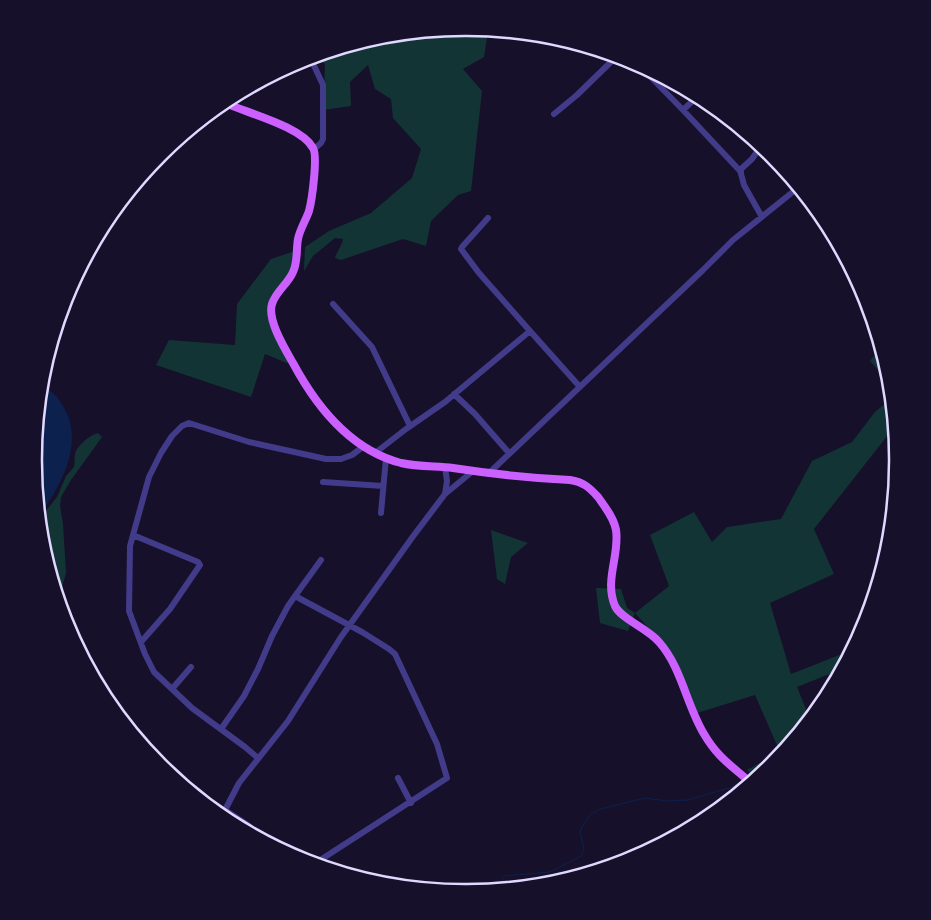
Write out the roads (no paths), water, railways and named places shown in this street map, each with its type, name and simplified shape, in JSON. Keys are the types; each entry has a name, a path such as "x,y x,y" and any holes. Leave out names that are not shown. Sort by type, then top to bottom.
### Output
{"main road":[{"path":"233,106 295,132 311,144 314,149 316,157 309,211 299,236 296,266 272,304 272,316 276,329 295,366 321,406 343,430 364,446 386,458 402,463 488,474 579,481 593,492 610,514 616,531 611,585 615,605 623,616 647,630 663,647 678,673 703,732 719,757 746,778"}],"street":[{"path":"554,114 578,95 611,62"},
{"path":"314,65 321,77 324,95 323,139 314,149"},
{"path":"656,81 741,172 744,185 762,218"},
{"path":"683,110 692,102"},
{"path":"741,172 740,170 757,152"},
{"path":"488,474 733,240 794,192"},
{"path":"488,218 461,249 479,273 580,387"},
{"path":"333,304 372,347 410,426"},
{"path":"375,453 454,394 530,332"},
{"path":"454,394 509,453"},
{"path":"258,758 192,708 154,672 141,642 129,608 130,554 133,535 150,473 168,442 186,424 194,424 249,442 326,459 348,457 364,446"},
{"path":"381,513 386,458"},
{"path":"445,467 447,481 445,494"},
{"path":"226,809 239,782 288,721 349,625 445,494 473,471"},
{"path":"323,482 383,486"},
{"path":"133,535 198,562 200,566 170,609 141,642"},
{"path":"221,729 244,696 288,606 321,560"},
{"path":"295,596 349,625 395,654 441,755 448,778 323,859"},
{"path":"172,689 191,667"},
{"path":"398,778 410,803"}],"water":[{"path":"48,389 56,396 66,411 71,426 72,442 64,473 44,508 42,460 45,405"}],"waterway":[{"path":"748,775 754,768 758,766"},
{"path":"501,882 504,876 550,872 581,856 584,850 580,832 591,814 601,809 645,798 667,801 688,800 732,787 743,780"}]}
